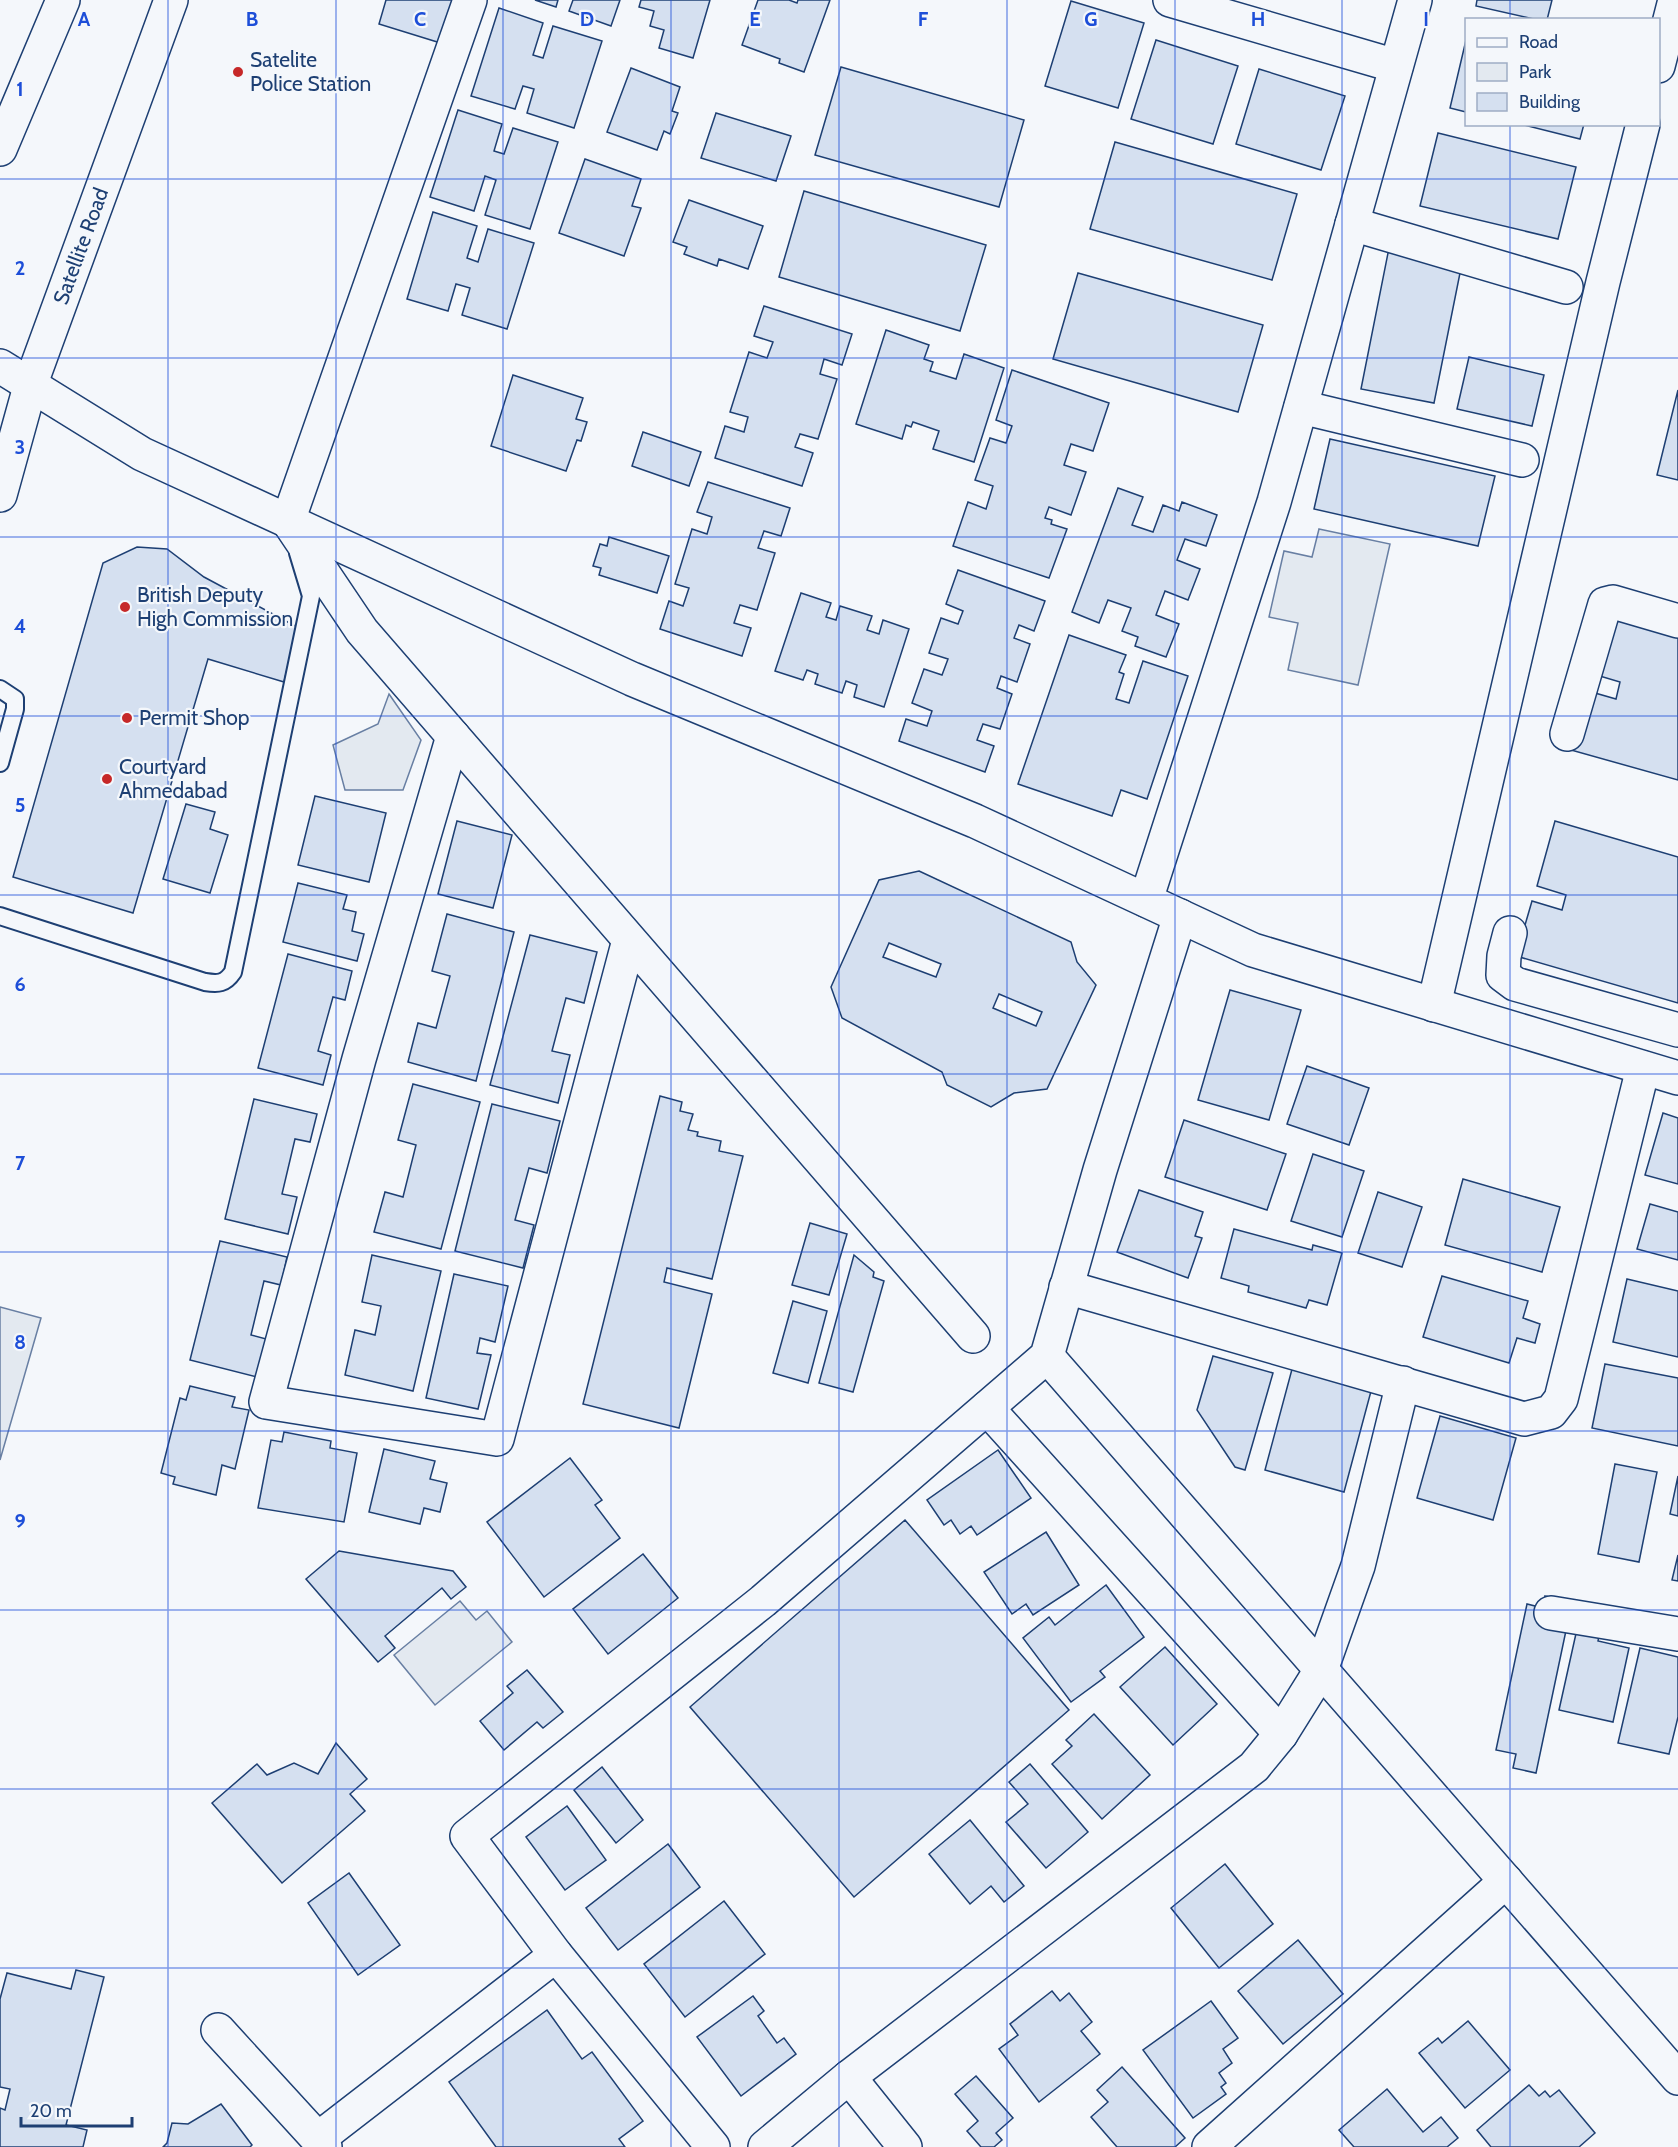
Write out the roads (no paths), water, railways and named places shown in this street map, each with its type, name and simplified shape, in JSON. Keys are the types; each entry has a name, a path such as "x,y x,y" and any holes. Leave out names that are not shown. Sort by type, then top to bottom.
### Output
{"street":[{"path":"0,149 63,0"},
{"name":"Satellite Road","path":"0,495 31,383 171,0"},
{"path":"288,521 470,0"},
{"path":"1170,0 1396,66"},
{"path":"1146,900 1274,502 1414,0"},
{"path":"1660,62 1675,0"},
{"path":"1434,1005 1603,282 1642,126"},
{"path":"1352,224 1566,287"},
{"path":"0,366 31,383 142,454 632,679 975,821 1253,950 1678,1078"},
{"path":"1300,407 1522,460"},
{"path":"288,521 362,631 973,1336"},
{"path":"1567,734 1605,604 1613,602 1678,621"},
{"path":"453,736 359,1059 266,1402 497,1439 629,940"},
{"path":"713,2147 556,1955 467,1836 763,1601 1047,1356 1100,1170 1180,916"},
{"path":"1510,933 1504,956 1503,975 1515,984 1678,1030"},
{"path":"1066,1287 1524,1419 1551,1412 1561,1399 1643,1068"},
{"path":"1047,1356 1678,2078"},
{"path":"765,2147 849,2077 1254,1767 1281,1734 1322,1670 1358,1566 1403,1383"},
{"path":"987,1408 1281,1734"},
{"path":"1551,1613 1678,1634"},
{"path":"1209,2147 1506,1881"},
{"path":"218,2030 322,2143 556,1955"},
{"path":"849,2077 905,2147"}],"lane":[{"path":"0,916 205,982 219,984 228,980 233,972 311,596 288,521"},
{"path":"0,688 15,699 15,709 0,763"}],"place":[{"name":"Satelite Police Station","path":"238,72"},
{"name":"British Deputy High Commission","path":"125,607"},
{"name":"Permit Shop","path":"127,718"},
{"name":"Courtyard Ahmedabad","path":"107,779"}]}
